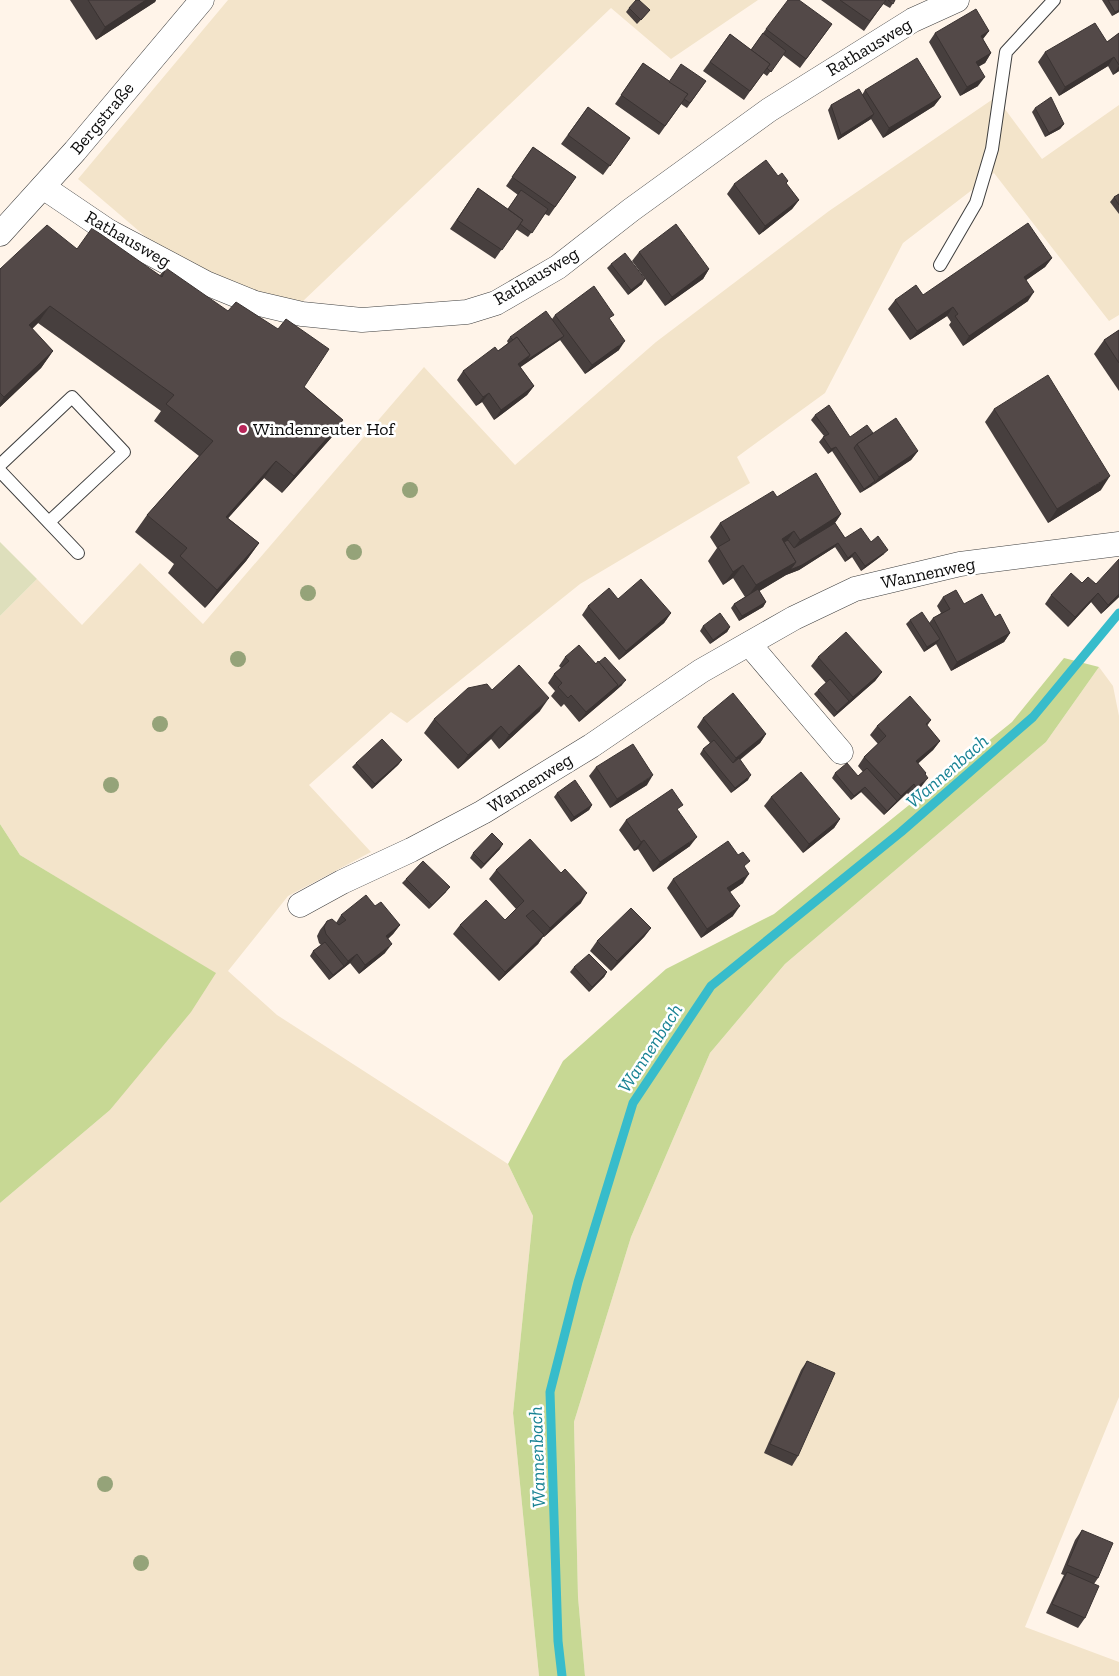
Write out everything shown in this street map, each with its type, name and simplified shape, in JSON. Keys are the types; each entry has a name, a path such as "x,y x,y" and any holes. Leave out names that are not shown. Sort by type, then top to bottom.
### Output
{"street":[{"name":"Bergstraße","path":"0,234 44,187 202,0"},
{"name":"Rathausweg","path":"44,187 108,231 206,283 255,303 302,314 362,320 467,312 496,302 558,266 631,210 769,110 914,20 956,0"},
{"name":"Wannenweg","path":"300,905 483,812 591,746 701,671 794,618 856,589 960,564 1119,544"},
{"path":"749,644 841,752"}],"lane":[{"path":"940,265 976,202 992,149 1006,52 1054,0"},
{"path":"0,465 72,397 124,452 49,522"},
{"path":"0,470 78,553"}],"shaded area":[{"path":"228,0 758,0 671,59 611,8 302,302 239,287 160,249 78,179"},
{"path":"996,97 1042,159 1119,105 1119,315 1109,321 994,173 903,243 825,393 737,457 750,483 580,584 407,723 391,712 309,785 371,852 288,896 228,971 277,1015 508,1164 533,1216 513,1413 539,1676 0,1676 0,1203 110,1110 215,973 20,855 0,824 0,616 37,579 82,625 140,563 203,624 424,367 515,465 656,342 829,211"},
{"path":"1099,667 1113,686 1119,716 1119,1397 1025,1627 1119,1662 1119,1676 585,1676 578,1597 574,1422 631,1237 710,1053 785,964 1046,742"}],"green space":[{"path":"0,542 37,579 0,616"},
{"path":"1064,658 1099,667 1046,742 785,964 710,1053 631,1237 574,1422 578,1597 585,1676 539,1676 513,1413 533,1216 508,1164 563,1061 666,969 774,914 1012,722"},
{"path":"0,824 20,855 216,973 191,1012 110,1110 0,1203"}],"building":[{"path":"88,0 146,0 105,27"},
{"path":"636,0 639,0 650,10 641,20 629,8"},
{"path":"788,0 799,0 832,24 806,59 766,29"},
{"path":"840,0 886,0 870,21"},
{"path":"1108,0 1119,0 1119,10 1115,12"},
{"path":"976,9 989,31 981,36 991,53 976,62 985,77 967,87 935,33"},
{"path":"1095,23 1107,42 1119,33 1119,65 1114,57 1065,87 1045,52"},
{"path":"763,33 786,51 771,72 767,68 770,64 751,50"},
{"path":"730,34 770,64 750,91 710,62"},
{"path":"917,58 941,97 889,128 865,90"},
{"path":"643,63 688,94 665,126 621,95"},
{"path":"681,64 706,81 690,103 684,99 688,94 669,82"},
{"path":"859,89 874,114 841,135 831,105"},
{"path":"1051,97 1064,124 1049,133 1035,108"},
{"path":"588,107 630,138 610,166 568,135"},
{"path":"533,147 576,177 555,207 512,177"},
{"path":"766,160 778,176 782,173 788,181 786,183 799,200 765,226 734,184"},
{"path":"478,188 523,220 502,250 457,220"},
{"path":"521,190 548,209 532,233 520,224 523,220 508,209"},
{"path":"1119,194 1119,205 1114,197"},
{"path":"1028,223 1052,258 1024,277 1034,292 969,336 955,316 958,314 953,307 917,331 895,300 916,285 923,295"},
{"path":"676,224 709,269 672,297 639,252"},
{"name":"Windenreuter Hof","path":"47,225 77,249 92,228 162,277 166,268 228,311 236,302 278,329 286,319 329,349 304,387 343,420 294,476 276,461 226,517 259,543 217,590 180,556 187,548 147,515 213,441 166,404 174,395 50,306 29,325 53,351 4,397 0,393 0,269"},
{"path":"625,253 645,279 631,290 611,264"},
{"path":"594,286 614,315 609,318 625,341 592,365 555,315"},
{"path":"546,311 564,336 527,360 530,355 517,337 513,340 510,337"},
{"path":"1119,330 1119,363 1104,340"},
{"path":"517,337 530,355 518,364 534,386 501,410 489,393 483,397 463,371 495,347 498,351"},
{"path":"1048,375 1110,476 1057,509 994,409"},
{"path":"829,405 850,437 867,425 873,433 854,448 875,481 864,489 836,447 831,449 823,437 829,434 815,415"},
{"path":"896,418 918,451 879,477 857,444"},
{"path":"816,473 841,514 800,540 794,531 782,539 796,562 756,585 743,565 733,572 718,547 730,540 720,523 773,491 777,497"},
{"path":"835,523 845,538 861,528 871,542 878,536 888,550 865,566 855,552 848,558 838,543 802,565 790,570 796,562 784,542 788,540 794,548"},
{"path":"1119,559 1119,594 1108,605 1098,593 1075,617 1051,595 1071,573 1082,583 1088,577 1096,584"},
{"path":"641,579 671,613 626,651 588,606 609,588 618,599"},
{"path":"758,589 766,602 742,616 734,604"},
{"path":"956,590 964,604 982,594 995,617 1000,614 1010,633 957,662 933,618 950,609 943,597"},
{"path":"922,612 940,639 927,647 910,620"},
{"path":"720,613 730,627 713,640 703,626"},
{"path":"846,632 882,672 853,697 818,657"},
{"path":"579,645 596,664 598,661 618,685 586,712 571,695 568,698 558,687 562,683 554,674 569,661 565,657"},
{"path":"605,657 626,680 615,689 618,685 599,662"},
{"path":"519,665 549,698 509,735 501,726 468,755 434,719 468,688 487,684 492,690"},
{"path":"830,679 849,701 837,712 818,690"},
{"path":"733,693 766,734 736,758 703,718"},
{"path":"910,696 931,720 926,724 940,741 916,761 928,778 916,788 914,784 901,796 864,757 886,736 877,726"},
{"path":"382,739 402,760 375,784 356,763"},
{"path":"714,740 733,763 739,758 751,775 735,788 703,749"},
{"path":"633,744 653,775 617,799 596,767"},
{"path":"847,763 858,776 867,768 897,801 887,811 865,787 854,796 835,773"},
{"path":"801,772 840,819 809,844 771,797"},
{"path":"575,780 592,805 574,817 557,793"},
{"path":"672,789 683,805 677,809 697,837 660,862 644,840 641,842 626,820"},
{"path":"492,833 503,844 484,864 473,853"},
{"path":"530,839 561,873 565,869 587,893 550,928 533,910 526,916 544,935 505,972 460,925 486,900 505,920 524,901 496,870"},
{"path":"728,841 738,855 743,852 750,861 744,866 749,874 727,888 740,906 707,929 673,879"},
{"path":"423,861 450,887 432,905 406,879"},
{"path":"366,895 375,906 381,902 400,925 386,936 392,944 365,965 357,954 348,961 326,934 324,927 327,921 332,919 339,925 346,920 341,915"},
{"path":"631,908 651,928 617,961 597,941"},
{"path":"325,942 344,966 333,975 313,951"},
{"path":"589,954 607,972 592,987 574,967"},
{"path":"807,1361 835,1373 798,1456 770,1444"},
{"path":"1082,1530 1113,1543 1098,1578 1067,1565"},
{"path":"1067,1572 1099,1586 1085,1618 1052,1604"}],"waterway":[{"name":"Wannenbach","path":"562,1676 558,1641 550,1392 578,1282 633,1103 711,986 901,832 1033,717 1119,613"}],"place":[{"name":"Windenreuter Hof","path":"243,429"}]}
